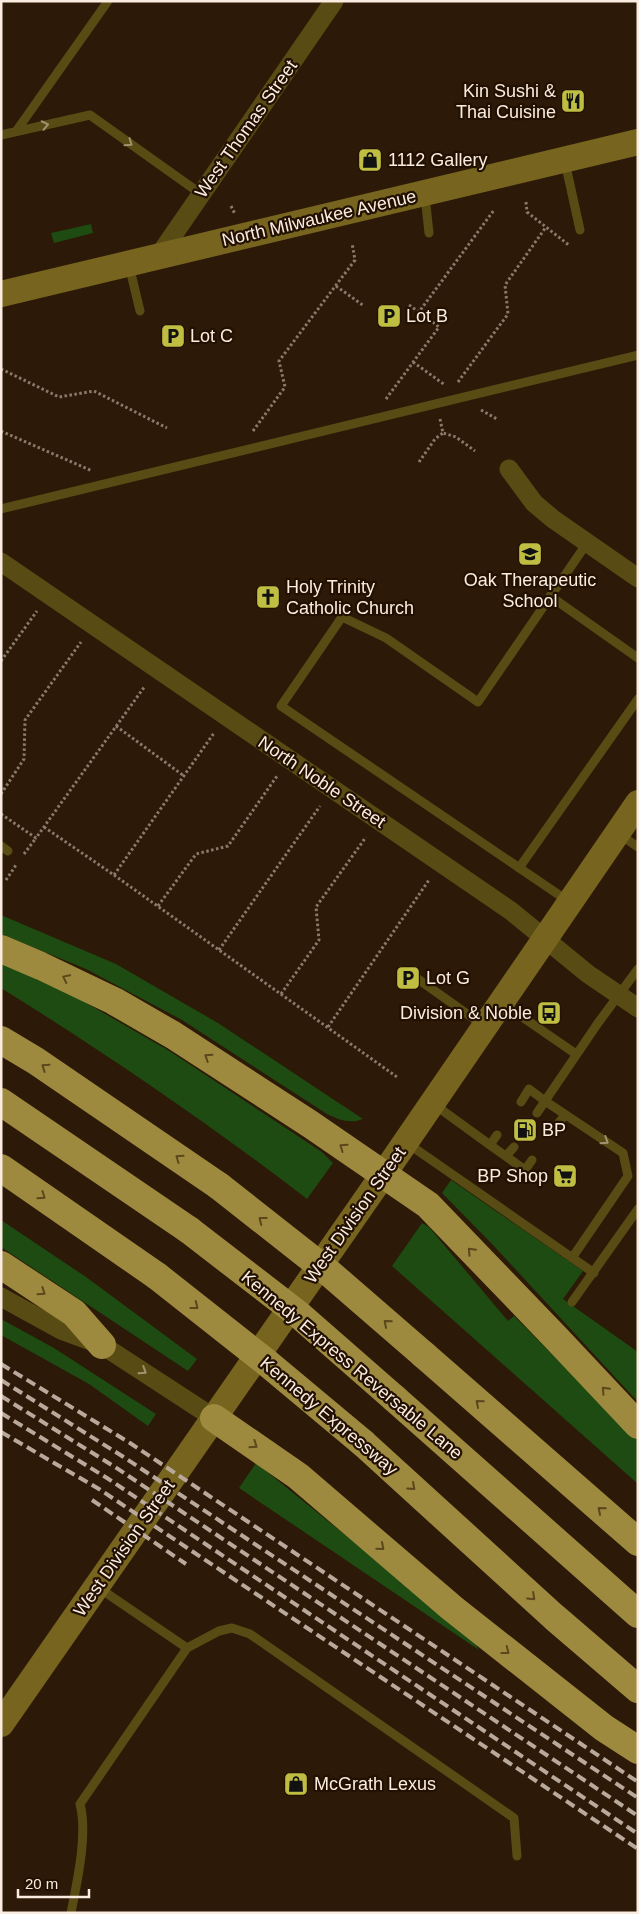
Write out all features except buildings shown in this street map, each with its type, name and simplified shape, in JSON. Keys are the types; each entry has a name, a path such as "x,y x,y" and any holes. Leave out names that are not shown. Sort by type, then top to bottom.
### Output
{"highway":[{"path":"1,949 114,1001 173,1035 310,1124 428,1205 638,1425"},
{"path":"1,1040 36,1061 219,1186 327,1271 638,1542"},
{"name":"Kennedy Express Reversable Lane","path":"1,1102 189,1230 298,1314 638,1614"},
{"name":"Kennedy Expressway","path":"1,1168 157,1276 266,1362 363,1443 554,1617 638,1688"},
{"path":"1,1265 74,1313 102,1345"},
{"path":"214,1418 298,1476 452,1608 604,1728 638,1750"}],"main road":[{"name":"North Milwaukee Avenue","path":"1,294 638,142"},
{"name":"West Division Street","path":"1,1724 406,1142 569,901 627,840 638,802"}],"street":[{"name":"West Thomas Street","path":"158,257 334,1"},
{"path":"509,469 534,503 553,519 638,578"},
{"name":"North Noble Street","path":"1,562 511,911 588,974 638,1008"},
{"path":"1,1298 61,1330 102,1345 214,1418"}],"lane":[{"path":"17,130 108,1"},
{"path":"1,135 17,130 90,116 201,194"},
{"path":"564,160 580,230"},
{"path":"425,193 429,233"},
{"path":"129,263 140,311"},
{"path":"1,509 638,355"},
{"path":"569,901 281,706 342,617 386,638 478,702 587,543"},
{"path":"550,596 638,658"},
{"path":"519,868 638,698"},
{"path":"537,1113 576,1054 638,969"},
{"path":"408,972 484,1026"},
{"path":"500,1002 576,1054"},
{"path":"521,1102 529,1089 623,1153 628,1176 572,1258"},
{"path":"432,1103 525,1170 532,1160"},
{"path":"556,1126 565,1114"},
{"path":"490,1145 497,1135"},
{"path":"406,1142 594,1272"},
{"path":"506,1156 514,1147"},
{"path":"572,1302 638,1209"},
{"path":"97,1587 187,1648"},
{"path":"70,1913 77,1882 84,1817 80,1804 187,1648 219,1631 232,1628 250,1634 514,1818 517,1856"}],"path":[{"path":"526,202 527,212 571,246"},
{"path":"419,312 494,210"},
{"path":"452,390 508,314 505,285 546,227"},
{"path":"238,452 285,387 279,362 355,260 352,243"},
{"path":"336,286 364,306"},
{"path":"371,419 439,327 409,305"},
{"path":"413,362 461,397"},
{"path":"1,369 59,397 94,391 167,428"},
{"path":"436,404 443,433"},
{"path":"1,431 70,460 114,482"},
{"path":"443,433 456,438 475,451"},
{"path":"419,462 435,439 443,433"},
{"path":"1,661 49,594"},
{"path":"1,794 24,759 25,720 93,625"},
{"path":"1,814 36,838 157,669"},
{"path":"114,875 226,716"},
{"path":"116,726 184,776"},
{"path":"158,906 196,854 228,846 289,759"},
{"path":"219,950 332,789"},
{"path":"281,994 319,940 316,907 378,820"},
{"path":"44,827 397,1077"},
{"path":"328,1027 441,863"}],"green space":[{"path":"91,224 93,233 54,243 51,233"},
{"path":"1,915 116,964 218,1023 363,1119 345,1121 327,1114 182,1020 86,969 1,934"},
{"path":"1,961 64,990 171,1052 322,1152 333,1163 307,1199 157,1090 1,988"},
{"path":"451,1180 583,1271 563,1299 638,1352 638,1402 493,1245 442,1193"},
{"path":"1,1220 86,1277 197,1359 188,1371 1,1247"},
{"path":"422,1223 429,1227 508,1321 514,1316 638,1440 638,1484 392,1266"},
{"path":"1,1319 54,1348 156,1414 148,1426 89,1384 1,1335"},
{"path":"256,1463 472,1637 479,1650 239,1488"}],"railway":[{"path":"1,1364 130,1443 638,1782"},
{"path":"1,1380 122,1456 638,1798"},
{"path":"1,1396 115,1467 638,1816"},
{"path":"1,1413 107,1478 638,1834"},
{"path":"1,1432 99,1489 638,1849"},
{"path":"92,1500 186,1564"}],"place":[{"name":"Kin Sushi & Thai Cuisine","path":"573,101"},
{"name":"1112 Gallery","path":"370,160"},
{"name":"Lot B","path":"389,316"},
{"name":"Lot C","path":"173,336"},
{"name":"Oak Therapeutic School","path":"530,554"},
{"name":"Holy Trinity Catholic Church","path":"268,597"},
{"name":"Lot G","path":"408,978"},
{"name":"Division & Noble","path":"549,1013"},
{"name":"BP","path":"525,1130"},
{"name":"BP Shop","path":"565,1176"},
{"name":"McGrath Lexus","path":"296,1784"}]}
